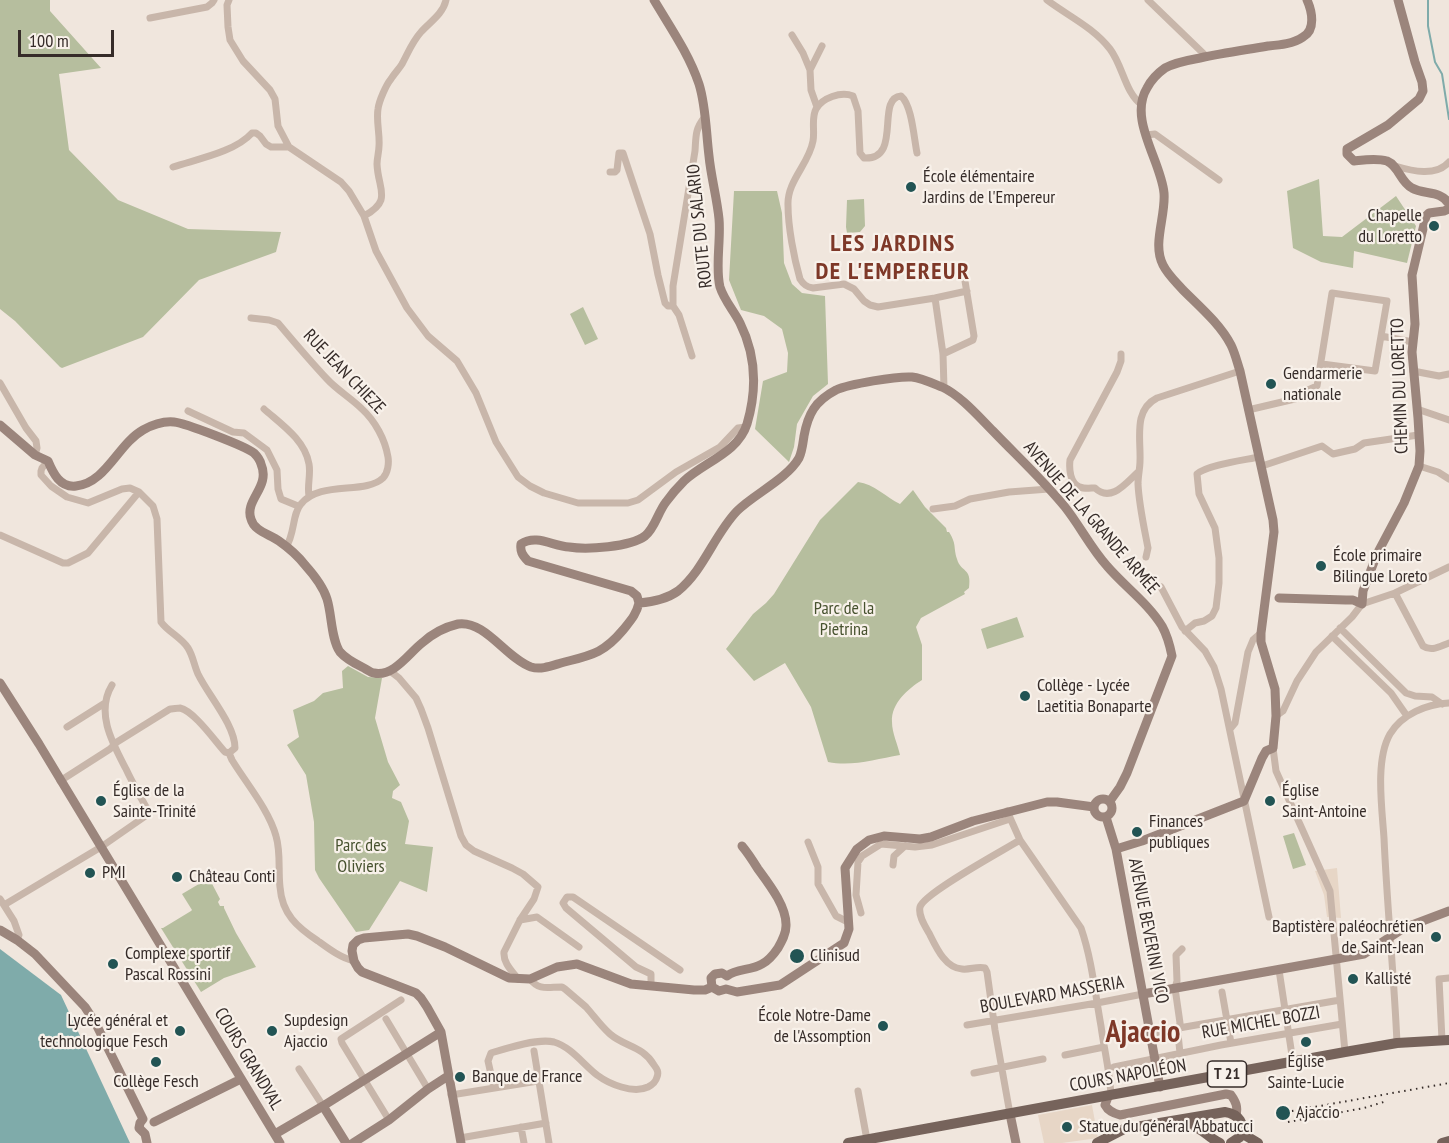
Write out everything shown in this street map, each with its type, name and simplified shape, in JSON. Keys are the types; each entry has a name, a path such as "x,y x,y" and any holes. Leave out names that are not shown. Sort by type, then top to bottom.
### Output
{"main road":[{"name":"ROUTE DU SALARIO","path":"639,603 637,596 631,591 528,561 520,549 521,544 536,539 568,547 591,549 638,540 651,530 665,502 685,480 723,454 736,442 746,427 753,398 753,359 743,330 720,287 719,218 699,84 692,67 654,0"},
{"path":"1116,849 1244,801 1251,789 1262,758 1272,748 1276,716 1275,689 1261,633 1274,532 1273,520 1236,355 1225,335 1164,268 1160,258 1164,192 1142,120 1142,105 1146,89 1165,68 1206,56 1287,43 1304,37 1308,33 1312,18 1307,0"},
{"path":"1398,0 1422,82 1422,91 1419,99 1378,132 1347,149 1347,154 1354,161 1388,162 1395,166 1410,187 1443,196 1449,204"},
{"name":"CHEMIN DU LORETTO","path":"1362,604 1363,591 1377,554 1408,494 1419,466 1413,371 1415,324 1412,275 1426,216 1429,213 1449,210"},
{"name":"AVENUE DE LA GRANDE ARMÉE","path":"639,603 656,601 677,592 692,576 722,530 743,505 793,466 800,456 808,418 818,402 825,397 852,385 903,377 918,379 944,388 978,416 1049,489 1066,509 1104,564 1163,627 1172,656 1127,773 1110,801"},
{"path":"0,425 35,455 48,461 54,475 64,484 72,487 86,485 94,480 130,440 144,429 159,423 174,422 188,426 255,453 264,471 263,482 250,508 253,525 278,540 299,557 321,586 327,598 335,640 340,651 350,661 375,673 390,671 436,632 459,624 472,625 490,636 511,655 531,667 544,668 600,651 612,642 636,615 639,603"},
{"path":"1279,598 1353,600 1362,604"},
{"name":"COURS GRANDVAL","path":"0,683 3,695 39,744 277,1139"},
{"path":"1101,799 1110,801 1111,813 1106,817 1096,814 1094,807 1096,802 1101,799"},
{"path":"712,987 719,991 726,989 737,992 780,985 844,943 849,929 846,868 857,849 869,840 884,836 920,839 931,837 973,821 1006,816 1047,802 1094,807"},
{"name":"AVENUE BEVERINI VICO","path":"1106,817 1116,849 1160,1087"},
{"path":"727,976 762,964 776,952 783,940 786,926 783,911 774,892 742,846"},
{"path":"1143,994 1364,954 1404,928 1449,911"},
{"path":"0,930 35,954 86,1008 143,1119"},
{"path":"460,1141 441,1032 427,1006 416,993 362,972 358,968 352,951 353,945 358,940 408,934 417,936 510,978 530,978 557,967 577,964 631,984 705,990 712,987"},
{"path":"712,987 711,978 722,973 727,976 729,984 726,989"},
{"path":"277,1139 323,1106 441,1032"},
{"name":"COURS NAPOLÉON","path":"848,1143 1397,1043 1445,1040"},
{"path":"353,1143 389,1120 448,1076"},
{"path":"154,1122 241,1079"},
{"path":"1109,1096 1106,1108 1112,1113 1120,1114 1226,1094 1231,1095 1236,1102 1236,1115"},
{"path":"323,1106 346,1143"},
{"path":"1097,1143 1131,1127 1225,1112 1236,1115 1242,1124 1243,1134"},
{"path":"1010,1114 1016,1143"},
{"path":"1206,1132 1210,1114"},
{"path":"148,1118 154,1122 155,1128 146,1138 140,1131 139,1125 143,1119 148,1118"},
{"path":"1108,1143 1135,1132 1188,1124 1206,1132 1220,1143"},
{"path":"1231,1143 1243,1134"},
{"path":"1243,1134 1258,1143"},
{"path":"1442,1143 1449,1141"}],"street":[{"path":"150,18 207,7 214,0"},
{"path":"364,216 374,210 382,198 377,164 380,144 378,107 389,81 402,64 409,48 442,11 446,0"},
{"path":"1047,0 1097,35 1109,48 1123,72 1132,96 1142,105"},
{"path":"1148,0 1206,56"},
{"path":"226,2 230,39 243,61 270,90 275,99 278,126 289,147 341,182 350,191 364,216 376,251 407,308 428,336 457,361 476,393 496,442 518,477 544,493 578,504 628,503 638,500 688,464 720,447 738,428 746,427"},
{"path":"792,35 810,70 811,90 817,107"},
{"path":"810,70 822,46"},
{"path":"917,153 909,110 906,100 901,96 896,96 890,107 886,142 882,151 870,159 864,158 860,153 858,111 853,96 841,93 817,107 814,114 813,141 808,156 793,182 788,204 798,273 803,284 808,287 844,284 854,289 864,301 878,307 967,291"},
{"path":"692,356 682,323 673,306 672,286 695,151 696,132 704,118"},
{"path":"173,166 222,151 248,138 252,133 256,133 271,147 289,147"},
{"path":"1146,135 1155,134 1219,180"},
{"path":"610,172 617,170 619,153 623,153 650,234 665,303 673,306"},
{"path":"1395,166 1418,172 1433,171 1449,162"},
{"path":"943,354 973,339 974,336 964,275"},
{"path":"1248,410 1299,398 1317,386 1332,293 1387,301 1376,372 1322,364"},
{"path":"935,298 943,354 944,388"},
{"name":"RUE JEAN CHIEZE","path":"251,318 278,323 329,382 371,419 382,436 386,448 389,460 387,472 383,478 365,486 326,490 309,496 298,506"},
{"path":"1381,336 1413,342"},
{"path":"1121,354 1117,372 1070,460 1069,468 1071,478 1080,488 1095,488 1107,495 1116,492 1138,472"},
{"path":"1146,557 1148,548 1138,486 1138,472 1140,420 1147,406 1151,400 1240,371"},
{"path":"1413,371 1439,376 1449,374"},
{"path":"0,383 36,441 35,455"},
{"path":"264,409 301,445 309,461 310,479 307,486 309,496"},
{"path":"1417,409 1449,420"},
{"path":"188,411 233,432 244,434 267,450 276,470 281,499 298,506 290,541 286,547"},
{"path":"1185,631 1195,623 1212,616 1216,608 1219,583 1219,558 1215,528 1199,494 1197,474 1200,471 1213,467 1260,462 1322,446 1333,454 1355,449 1364,443 1418,435"},
{"path":"48,461 40,471 41,475 51,486 67,497 88,503 130,488 139,492 153,506 157,519 161,622 188,648 200,679 232,731 235,748 229,753"},
{"path":"1419,466 1438,472 1449,479"},
{"path":"933,509 955,506 970,500 1009,492 1049,489"},
{"path":"0,535 63,563 68,563 88,553 139,492"},
{"path":"1276,716 1283,711 1297,681 1316,652 1362,604 1395,594 1449,567"},
{"path":"1161,587 1185,631 1205,651 1214,667 1230,729 1269,917"},
{"path":"1395,594 1423,646 1430,649 1449,643"},
{"path":"1265,597 1279,598"},
{"path":"1340,628 1410,696 1432,697 1446,704"},
{"path":"1230,729 1235,723 1248,652 1253,640 1261,633"},
{"path":"1332,636 1391,693 1407,716"},
{"path":"390,671 412,693 418,704 428,728 461,836 466,845 523,874 538,886 534,899 520,920 504,952 504,958 518,979"},
{"path":"16,940 19,935 14,921 2,902 101,847 147,815 146,807 107,728 105,703 112,685"},
{"path":"67,727 105,703"},
{"path":"1397,1043 1386,885 1381,772 1383,757 1387,741 1396,726 1407,716 1417,711 1446,704"},
{"path":"60,781 170,709 179,708 188,712 225,752 229,753 263,809 275,834 279,856 280,888 284,906 290,918 300,929 319,942 346,959 354,961"},
{"path":"1272,748 1276,771 1330,891 1345,1052"},
{"path":"861,914 856,894 858,862 862,856 881,844 915,847 932,845 1006,816 1081,928 1086,943 1097,1004 1109,1096"},
{"path":"1010,1114 987,972 982,967 964,970 948,963 940,955 920,914 920,908 928,898 947,884 1020,840"},
{"path":"808,842 818,867 818,884 836,916 848,922"},
{"path":"893,865 894,856 905,846"},
{"path":"651,986 651,974 636,968 566,908 563,903 567,897 573,897 681,970"},
{"path":"520,920 537,917 579,947"},
{"path":"1180,1053 1178,1036 1180,1023 1175,988 1176,955 1182,949"},
{"path":"1279,970 1293,1062"},
{"path":"494,1088 488,1061 491,1053 524,1043 553,1042 570,1051 598,1076 629,1089 649,1087 656,1081 658,1075 658,1070 649,1056 610,1034 585,1006 565,989 539,987 530,978"},
{"path":"1445,1040 1439,979 1449,978"},
{"path":"1222,992 1231,1043"},
{"name":"BOULEVARD MASSERIA","path":"967,1025 1097,1004 1143,994"},
{"path":"389,1120 341,1039 401,1000"},
{"path":"1150,1034 1340,1000"},
{"path":"386,1019 428,1089"},
{"name":"RUE MICHEL BOZZI","path":"1114,1067 1288,1032 1342,1024"},
{"path":"1065,1055 1104,1047"},
{"path":"534,1051 549,1143"},
{"path":"974,1073 1043,1059"},
{"path":"299,1069 323,1106"},
{"path":"451,1095 538,1081"},
{"path":"858,1091 867,1140"},
{"path":"460,1141 546,1123"},
{"path":"521,1127 524,1143"}],"green space":[{"path":"0,0 50,0 50,11 101,68 59,74 69,150 118,200 188,229 281,232 276,252 199,280 143,337 60,367 0,309"},
{"path":"1319,179 1323,236 1342,237 1396,196 1416,226 1407,263 1354,251 1353,268 1321,262 1293,248 1287,191"},
{"path":"734,191 777,191 782,213 784,263 792,284 802,293 825,296 828,384 813,396 797,424 794,447 789,462 755,429 763,381 787,372 788,353 782,329 764,316 741,310 729,280"},
{"path":"864,199 865,226 860,232 847,233 847,200"},
{"path":"583,307 598,339 585,345 570,314"},
{"name":"Parc de la Pietrina","path":"858,482 875,488 900,504 913,490 925,507 949,532 959,563 968,573 970,581 965,594 921,618 916,627 922,645 922,680 906,692 897,703 892,715 892,726 900,755 846,764 828,762 811,707 785,663 754,681 726,649 753,614 774,594 820,520"},
{"path":"1017,617 1024,637 987,649 981,629"},
{"name":"Parc des Oliviers","path":"348,666 368,677 382,678 375,718 388,762 400,785 393,791 392,798 401,802 409,821 405,844 433,847 427,892 400,881 369,930 356,932 315,870 314,822 306,775 287,745 299,737 293,710 314,701 323,693 343,688 342,671"},
{"path":"1294,833 1306,865 1293,869 1283,836"},
{"path":"209,878 220,899 218,902 220,906 224,906 236,933 256,967 224,978 201,992 161,928 192,910 182,894"}],"shaded area":[{"path":"1337,868 1341,918 1327,917 1324,895 1315,871"},
{"path":"1092,1105 1098,1138 1044,1143 1038,1115"}],"water":[{"path":"0,949 61,995 130,1143 0,1143"}],"waterway":[{"path":"1428,0 1428,26 1435,62 1442,74 1449,119"}],"railway":[{"path":"1286,1112 1449,1083"},
{"path":"1288,1122 1364,1108 1387,1101"}],"place":[{"name":"École élémentaire Jardins de l'Empereur","path":"911,187"},
{"name":"Chapelle du Loretto","path":"1434,226"},
{"name":"Gendarmerie nationale","path":"1271,384"},
{"name":"École primaire Bilingue Loreto","path":"1321,566"},
{"name":"Collège - Lycée Laetitia Bonaparte","path":"1025,696"},
{"name":"Église de la Sainte-Trinité","path":"101,801"},
{"name":"Église Saint-Antoine","path":"1270,801"},
{"name":"Finances publiques","path":"1137,832"},
{"name":"PMI","path":"90,873"},
{"name":"Château Conti","path":"177,877"},
{"name":"Baptistère paléochrétien de Saint-Jean","path":"1436,937"},
{"name":"Clinisud","path":"797,956"},
{"name":"Complexe sportif Pascal Rossini","path":"113,964"},
{"name":"Kallisté","path":"1353,979"},
{"name":"École Notre-Dame de l'Assomption","path":"883,1026"},
{"name":"Lycée général et technologique Fesch","path":"180,1031"},
{"name":"Supdesign Ajaccio","path":"272,1031"},
{"name":"Église Sainte-Lucie","path":"1306,1042"},
{"name":"Collège Fesch","path":"156,1062"},
{"name":"Banque de France","path":"460,1077"},
{"name":"Ajaccio","path":"1283,1113"},
{"name":"Statue du général Abbatucci","path":"1067,1127"}],"district":[{"name":"LES JARDINS DE L'EMPEREUR","path":"893,258"},
{"name":"Ajaccio","path":"1143,1033"}]}
